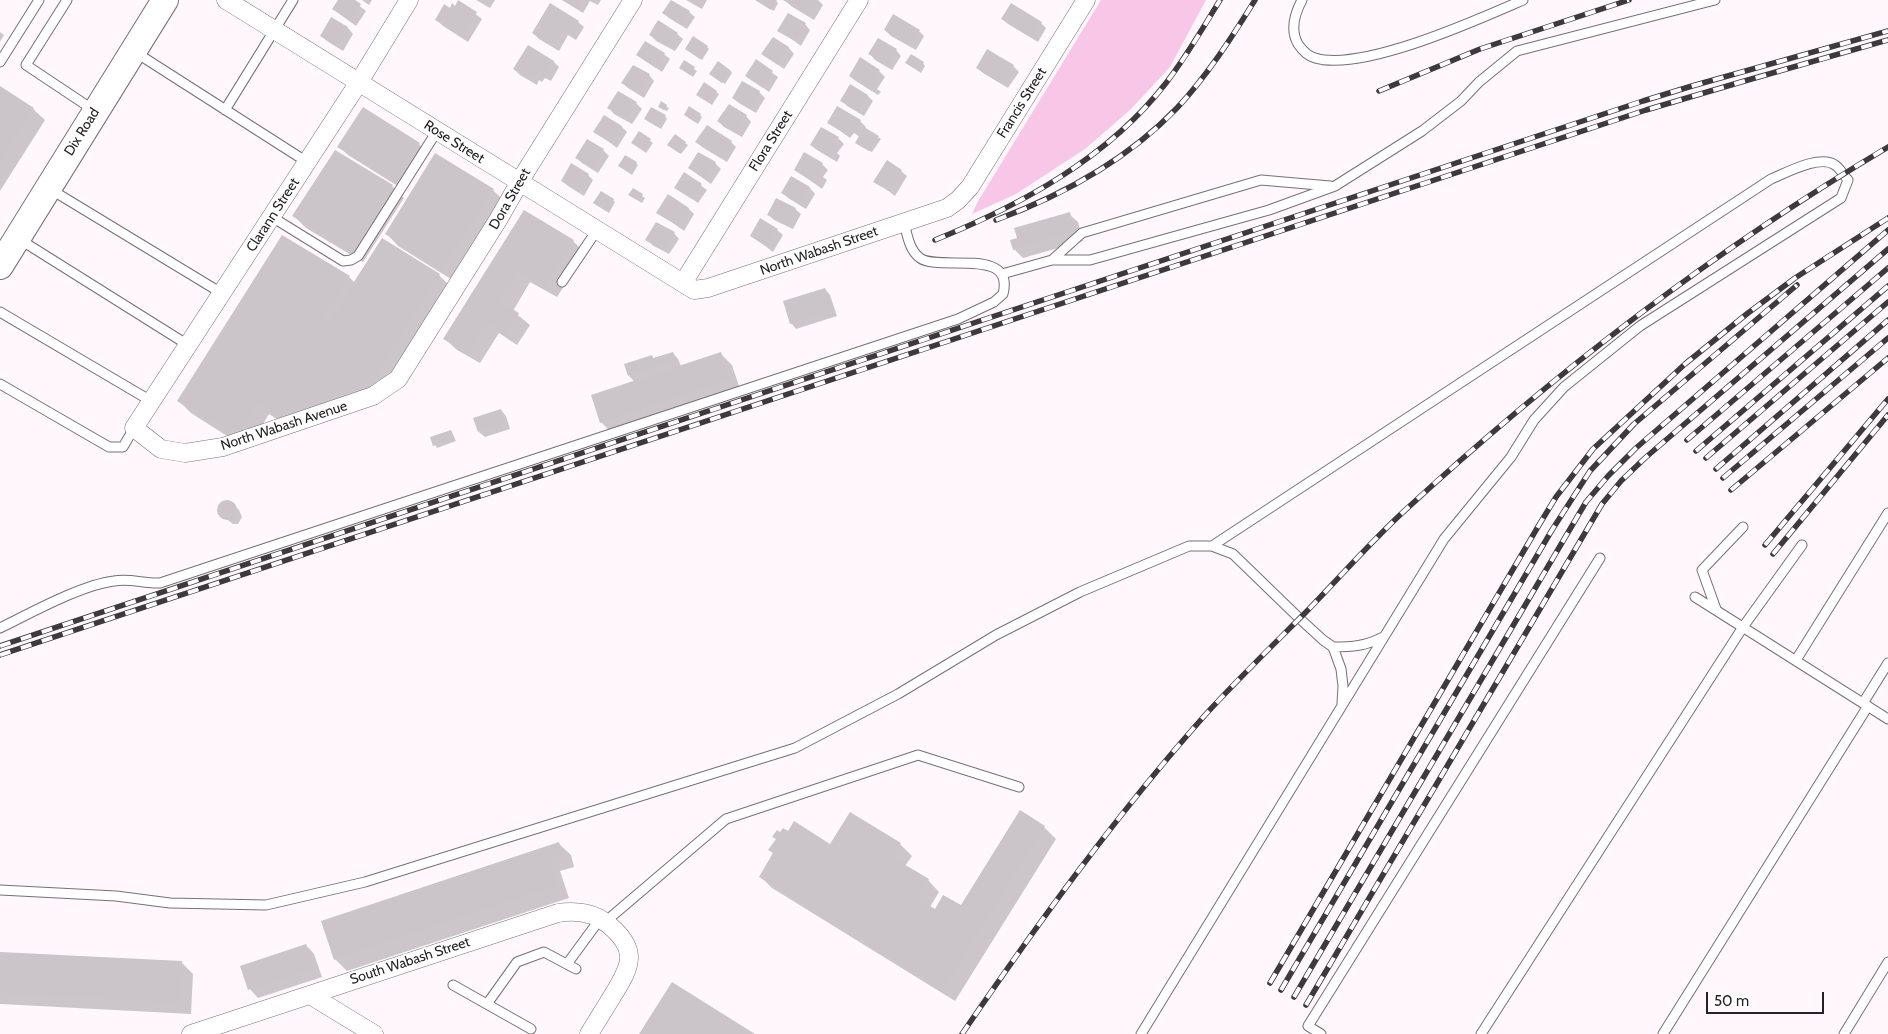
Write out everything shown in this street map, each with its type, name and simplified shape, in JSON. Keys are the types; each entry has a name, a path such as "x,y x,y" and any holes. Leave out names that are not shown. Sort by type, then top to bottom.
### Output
{"main road":[{"name":"Dix Road","path":"1,262 165,0"}],"street":[{"name":"Rose Street","path":"226,0 683,283"},
{"name":"Clarann Street","path":"134,428 150,401 223,294 359,82 409,0"},
{"name":"Dora Street","path":"380,392 398,379 632,0"},
{"name":"Flora Street","path":"683,283 859,0"},
{"name":"Francis Street","path":"954,203 970,187 1086,0"},
{"name":"North Wabash Street","path":"683,283 694,290 708,288 947,208 954,203"},
{"name":"North Wabash Avenue","path":"134,428 161,449 185,453 224,447 380,392"},
{"name":"South Wabash Street","path":"191,1034 558,912 582,912 602,920 618,933 624,940 629,952 627,972 589,1034"},
{"path":"310,994 374,1034"}],"lane":[{"path":"0,62 39,0"},
{"path":"67,0 26,65 95,111"},
{"path":"225,110 293,0"},
{"path":"1302,0 1295,18 1293,30 1297,42 1303,50 1313,57 1326,60 1354,58 1380,53 1454,30 1523,0"},
{"path":"1002,274 1052,260 1090,260 1269,210 1335,186 1422,131 1461,101 1479,82 1517,52 1715,0"},
{"path":"133,51 307,162"},
{"path":"272,217 343,261 351,260 358,256 437,131"},
{"path":"1141,1034 1444,538 1511,456 1534,420 1564,387 1640,326 1841,198 1848,180 1835,165 1823,162 1802,166 1771,180 1212,546"},
{"path":"1052,260 1082,233 1261,180 1335,186"},
{"path":"48,187 223,294"},
{"path":"0,628 62,599 106,583 123,580 146,584 160,583 958,319 994,302 1004,294 1005,281 1002,274 984,264 922,260 914,252 904,222"},
{"path":"562,282 597,230"},
{"path":"17,238 188,345"},
{"path":"0,312 150,401"},
{"path":"0,384 109,447 123,447 134,428"},
{"path":"1796,660 1888,513"},
{"path":"1716,609 1702,570 1743,527"},
{"path":"1481,1034 1743,626 1802,544"},
{"path":"0,890 116,896 170,903 266,906 365,882 795,748 898,694 996,635 1080,592 1189,546 1212,546 1234,554 1299,618 1333,647 1356,647 1372,643 1384,636"},
{"path":"1321,1034 1308,1026 1600,558"},
{"path":"1695,596 1888,719"},
{"path":"1333,647 1341,669 1343,686 1342,706"},
{"path":"1663,1034 1865,705 1888,662"},
{"path":"567,964 602,920 726,819 918,755 1019,787"},
{"path":"487,1004 517,962 544,952 576,969"},
{"path":"1844,1034 1888,962"},
{"path":"453,985 531,1029"}],"shaded area":[{"path":"1101,0 1206,0 1170,67 1130,110 1085,149 1016,194 972,214 977,203"}],"building":[{"path":"338,0 355,0 361,4 350,21 332,9"},
{"path":"458,0 477,12 462,37 435,20 444,4 450,8 452,3 455,6"},
{"path":"562,0 582,0 577,8"},
{"path":"671,0 690,11 681,25 662,13"},
{"path":"755,0 777,0 771,10"},
{"path":"783,0 817,0 808,15"},
{"path":"550,3 579,21 570,35 562,31 553,46 532,33"},
{"path":"1011,3 1042,22 1032,38 1001,19"},
{"path":"788,13 806,23 795,41 777,31"},
{"path":"893,14 920,30 910,46 884,30"},
{"path":"331,17 348,27 337,46 320,36"},
{"path":"658,20 678,33 669,47 649,35"},
{"path":"693,36 708,46 700,59 685,49"},
{"path":"773,37 789,47 778,65 761,54"},
{"path":"878,38 897,49 887,65 868,54"},
{"path":"645,41 665,53 656,68 636,55"},
{"path":"528,45 554,61 545,77 539,73 536,78 533,76 531,80 513,69"},
{"path":"987,49 1014,65 1002,84 976,68"},
{"path":"911,54 924,62 919,71 905,63"},
{"path":"860,57 880,70 872,83 876,85 872,91 849,76"},
{"path":"756,59 773,71 763,88 745,76"},
{"path":"684,60 695,67 690,75 679,68"},
{"path":"718,61 730,70 722,83 709,74"},
{"path":"633,65 650,74 638,93 621,83"},
{"path":"742,81 760,91 750,109 732,98"},
{"path":"704,82 717,91 709,103 696,95"},
{"path":"850,84 868,95 859,112 840,101"},
{"path":"0,86 34,108 0,162"},
{"path":"618,91 637,102 626,119 607,108"},
{"path":"661,101 667,105 664,110 658,107"},
{"path":"729,104 747,115 736,132 717,121"},
{"path":"689,106 701,114 695,122 684,115"},
{"path":"837,106 861,120 854,132 848,128 844,133 827,123"},
{"path":"363,107 420,143 395,183 337,147"},
{"path":"651,107 666,115 658,127 644,119"},
{"path":"604,115 622,126 611,143 593,132"},
{"path":"707,125 732,141 721,158 695,142"},
{"path":"821,127 839,137 832,148 835,149 831,158 810,145"},
{"path":"864,127 879,136 869,151 855,143"},
{"path":"639,131 651,139 644,151 631,143"},
{"path":"675,134 686,142 679,153 667,145"},
{"path":"587,139 604,149 593,168 575,158"},
{"path":"335,150 393,185 351,252 292,216"},
{"path":"698,152 716,162 705,179 688,168"},
{"path":"804,152 823,163 818,172 822,174 816,184 794,170"},
{"path":"435,153 494,189 442,270 385,234"},
{"path":"625,155 637,162 630,173 618,166"},
{"path":"887,160 902,170 889,191 873,182"},
{"path":"571,163 589,174 578,191 561,181"},
{"path":"684,172 702,184 692,199 674,188"},
{"path":"791,176 810,187 800,204 781,193"},
{"path":"633,188 643,194 639,201 628,195"},
{"path":"601,191 614,199 606,211 593,203"},
{"path":"668,194 689,208 678,226 656,213"},
{"path":"776,198 796,208 788,225 767,215"},
{"path":"524,210 574,240 545,287 518,271 500,302 519,313 505,334 487,323 468,353 443,339"},
{"path":"1070,212 1075,232 1013,250 1010,240 1017,238 1014,228"},
{"path":"760,218 778,229 767,247 750,236"},
{"path":"656,222 675,232 663,250 645,240"},
{"path":"282,235 350,276 323,318 329,321 382,238 440,274 371,383 276,416 257,404 243,426 226,432 177,401"},
{"path":"825,288 833,310 790,324 783,301"},
{"path":"673,352 676,360 628,376 624,364 652,355 653,358"},
{"path":"721,352 730,380 600,423 591,395"},
{"path":"501,409 505,423 478,432 473,418"},
{"path":"451,430 455,439 433,446 430,437"},
{"path":"227,500 234,503 237,510 234,517 227,520 220,517 217,510 220,503"},
{"path":"1020,810 1045,826 943,991 759,877 773,853 768,850 776,839 772,837 777,830 780,832 783,828 788,831 794,821 830,844 850,812 901,843 892,857 929,879 917,898 935,909 943,895 961,905"},
{"path":"559,842 564,855 549,860 558,886 334,960 321,921"},
{"path":"306,944 314,968 248,990 240,966"},
{"path":"0,952 182,961 180,1003 0,993"},
{"path":"672,982 755,1034 639,1034"}],"railway":[{"path":"935,240 1031,195 1061,177 1118,134 1143,110 1166,83 1220,0"},
{"path":"996,220 1046,199 1093,174 1115,160 1158,127 1209,70 1255,0"},
{"path":"1379,91 1480,49 1629,0"},
{"path":"0,646 1643,101 1888,31"},
{"path":"0,655 1646,110 1888,40"},
{"path":"962,1034 1079,870 1173,752 1230,688 1401,514 1515,413 1574,365 1696,272 1823,187 1888,147"},
{"path":"1270,983 1539,525 1556,497 1593,449 1685,364 1748,313 1795,278 1888,218"},
{"path":"1294,997 1586,502 1608,476 1636,448 1888,230"},
{"path":"1306,1005 1602,504 1621,481 1645,458 1888,249"},
{"path":"1687,440 1888,268"},
{"path":"1281,990 1552,530 1590,471 1634,424 1797,285"},
{"path":"1696,451 1888,286"},
{"path":"1706,458 1888,302"},
{"path":"1716,469 1888,320"},
{"path":"1723,478 1888,338"},
{"path":"1731,490 1888,358"},
{"path":"1765,545 1888,399"},
{"path":"1773,554 1888,415"}]}
